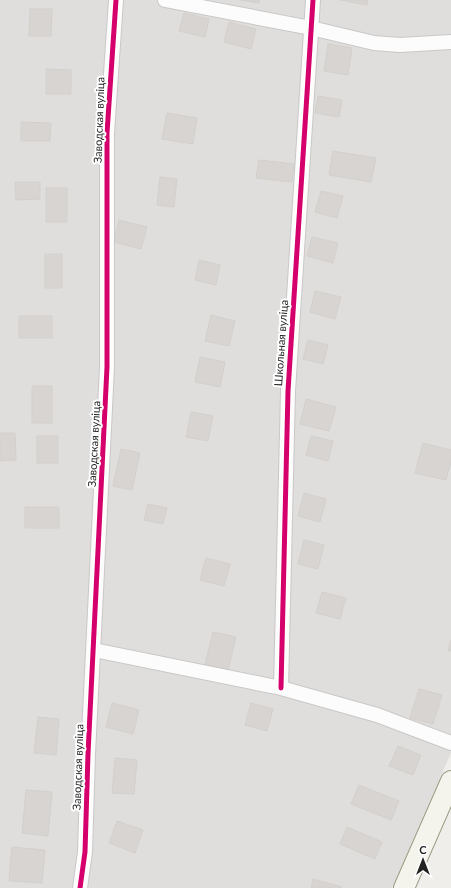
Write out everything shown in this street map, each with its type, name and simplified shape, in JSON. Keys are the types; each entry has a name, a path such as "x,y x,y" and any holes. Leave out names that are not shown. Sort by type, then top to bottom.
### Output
{"main road":[{"path":"404,888 451,781"}],"street":[{"name":"Заводская вуліца","path":"80,888 85,852 107,367 107,133 116,0"},
{"path":"165,0 311,28 374,43 400,45 451,42"},
{"name":"Школьная вуліца","path":"281,688 288,391 313,0"},
{"path":"94,650 281,688 377,715 451,743"}],"shaded area":[{"path":"0,0 451,0 451,753 392,888 0,888"}],"building":[{"path":"240,0 260,0 259,3"},
{"path":"340,0 368,0 367,5"},
{"path":"30,9 52,9 51,36 29,36"},
{"path":"184,13 209,19 205,37 179,31"},
{"path":"229,22 256,29 251,49 224,42"},
{"path":"328,44 352,48 348,75 324,71"},
{"path":"46,69 71,70 71,94 46,94"},
{"path":"318,96 342,100 339,117 315,113"},
{"path":"167,113 197,118 193,144 162,139"},
{"path":"21,122 51,123 50,141 21,141"},
{"path":"333,151 376,158 371,182 329,175"},
{"path":"259,160 294,164 292,182 256,178"},
{"path":"160,177 177,179 174,207 157,205"},
{"path":"15,182 40,182 40,199 16,200"},
{"path":"46,188 67,188 67,222 46,222"},
{"path":"321,191 343,196 337,218 315,212"},
{"path":"119,220 147,227 141,249 114,242"},
{"path":"312,237 338,243 333,263 307,256"},
{"path":"45,254 62,254 62,288 45,288"},
{"path":"199,260 220,265 216,285 195,280"},
{"path":"315,291 341,297 335,319 310,312"},
{"path":"211,315 235,321 229,346 205,341"},
{"path":"19,316 52,316 52,338 19,338"},
{"path":"308,340 328,345 323,364 303,359"},
{"path":"200,357 225,362 220,387 195,382"},
{"path":"32,386 52,386 52,423 32,423"},
{"path":"306,399 336,407 329,431 300,424"},
{"path":"191,412 213,416 208,441 186,437"},
{"path":"0,433 15,433 16,460 0,461"},
{"path":"37,436 58,436 58,463 37,463"},
{"path":"311,436 333,441 328,461 306,455"},
{"path":"423,443 451,450 451,461 446,480 415,473"},
{"path":"121,449 140,453 132,490 113,486"},
{"path":"304,493 326,499 320,522 298,516"},
{"path":"148,504 167,508 163,524 144,520"},
{"path":"25,507 59,507 59,528 25,528"},
{"path":"304,540 324,545 318,569 298,564"},
{"path":"206,558 230,564 224,586 200,580"},
{"path":"322,592 346,598 340,619 316,613"},
{"path":"213,632 236,637 228,670 205,665"},
{"path":"451,640 451,651 448,650"},
{"path":"419,689 442,695 433,724 410,718"},
{"path":"112,703 139,710 133,734 106,727"},
{"path":"251,703 273,709 267,731 245,725"},
{"path":"38,717 59,719 56,755 34,753"},
{"path":"398,746 421,755 413,775 389,766"},
{"path":"115,758 137,760 134,794 112,793"},
{"path":"359,785 399,801 391,820 351,804"},
{"path":"26,790 52,792 48,836 22,833"},
{"path":"117,821 143,830 135,853 109,843"},
{"path":"347,827 382,842 375,859 340,844"},
{"path":"12,847 45,850 42,883 9,881"},
{"path":"313,879 342,887 311,888"}],"cycle path":[{"path":"80,888 85,852 88,754 107,367 107,133 116,0"},
{"path":"281,688 288,391 313,0"}]}
